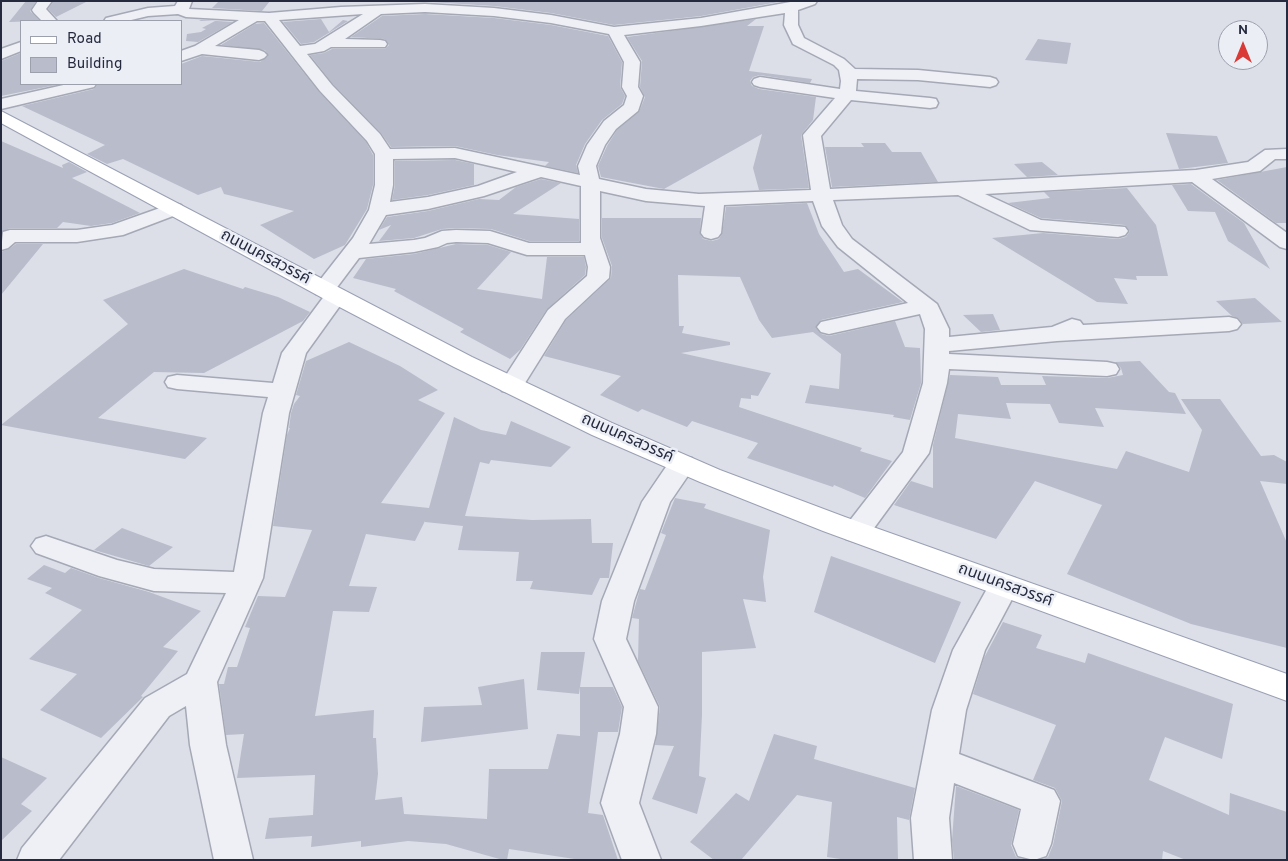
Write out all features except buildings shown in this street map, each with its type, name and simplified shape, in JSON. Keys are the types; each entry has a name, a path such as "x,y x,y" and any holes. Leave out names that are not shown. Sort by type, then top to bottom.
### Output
{"main road":[{"name":"ถนนนครสวรรค์","path":"1,116 330,293 511,386 682,464 856,532 1287,688"}],"street":[{"path":"45,1 39,10 49,20"},
{"path":"115,20 182,6 186,13 260,18 383,7 494,12 551,19 614,31 701,22 790,8 810,1"},
{"path":"296,52 328,44 383,7"},
{"path":"790,8 792,11 791,25 798,41 839,62 847,69 848,85 812,135 822,195 832,226 846,243 926,306 937,329 935,383 916,453 856,532"},
{"path":"182,57 260,18"},
{"path":"234,860 208,745 200,682 248,578 276,412 294,353 352,252 362,240 379,210 384,185 384,154 374,138 326,88 296,52 260,18"},
{"path":"511,386 556,315 598,278 599,267 590,238 591,183 587,166 589,159 610,124 632,107 635,96 630,87 632,62 614,31"},
{"path":"328,44 380,44"},
{"path":"1,54 20,46"},
{"path":"200,49 259,54"},
{"path":"760,82 848,85 918,75 990,82"},
{"path":"1,104 84,85"},
{"path":"848,85 930,103"},
{"path":"384,154 455,154 646,195 699,200 962,189 1196,176 1253,167 1271,154 1287,154"},
{"path":"379,210 428,203 484,190 506,181 540,172"},
{"path":"1196,176 1287,244"},
{"path":"962,189 1038,226 1118,230"},
{"path":"711,233 715,200"},
{"path":"1,244 10,236 77,236 116,231 174,209"},
{"path":"352,252 414,246 442,237 456,236 490,238 527,249 593,249"},
{"path":"829,327 926,306"},
{"path":"1057,334 1093,315"},
{"path":"937,353 1057,334 1229,324"},
{"path":"937,353 1107,369"},
{"path":"177,382 282,391"},
{"path":"642,860 620,803 638,734 641,707 610,639 618,601 656,502 682,464"},
{"path":"46,546 110,568 154,580 246,583"},
{"path":"933,860 930,818 949,710 969,650 1004,586"},
{"path":"36,860 157,707 200,682"},
{"path":"940,762 1041,801 1032,844"}]}
